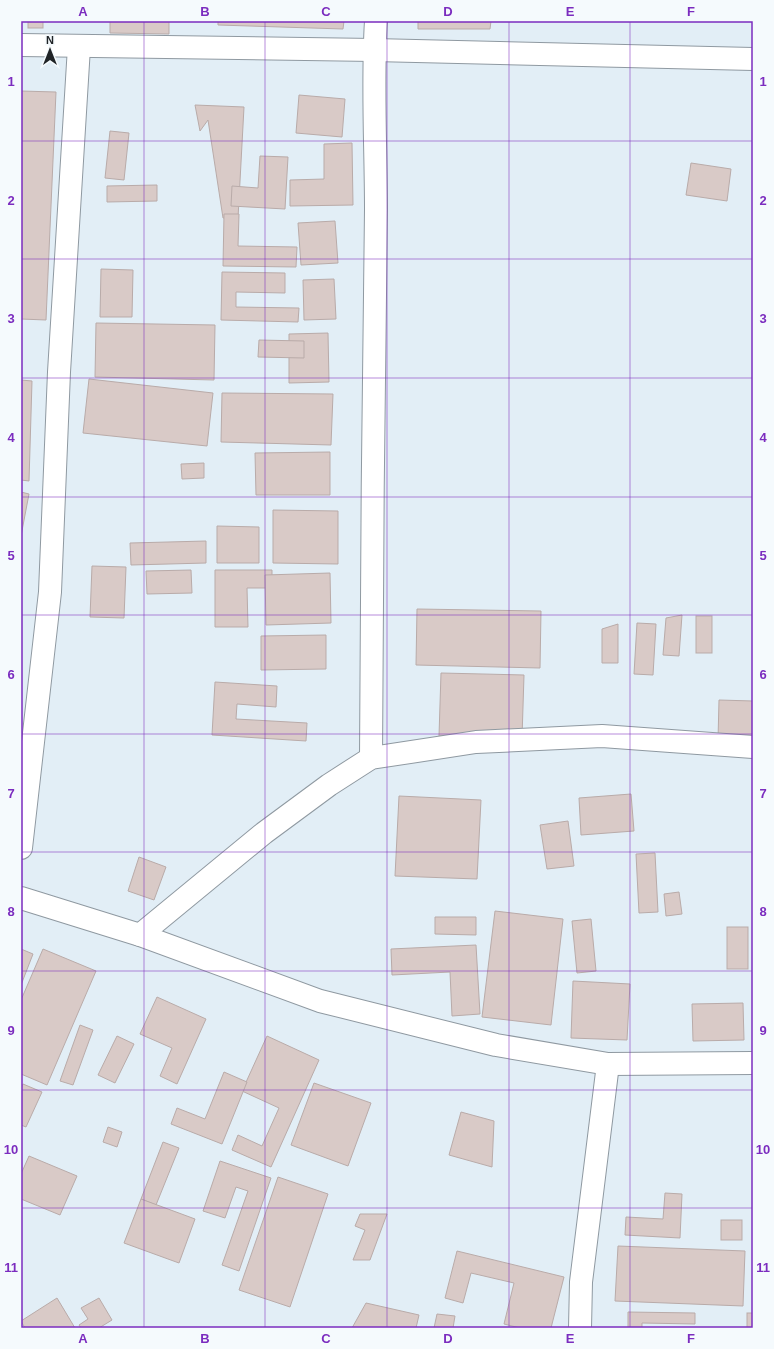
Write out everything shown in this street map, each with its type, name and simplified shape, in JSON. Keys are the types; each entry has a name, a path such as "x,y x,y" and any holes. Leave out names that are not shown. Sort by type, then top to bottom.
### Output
{"street":[{"path":"371,758 373,336 376,208 374,50 376,21"},
{"path":"21,45 374,50 753,59"},
{"path":"21,848 50,592 59,372 79,47"},
{"path":"140,935 264,833 329,785 371,758 476,742 602,736 753,747"},
{"path":"21,898 140,935 320,1001 496,1045 608,1064 753,1063"},
{"path":"580,1328 580,1282 608,1064"}],"building":[{"path":"28,21 43,21 43,28 28,28"},
{"path":"110,21 169,21 169,34 110,33"},
{"path":"218,21 344,21 343,29 218,25"},
{"path":"418,21 491,21 490,29 418,29"},
{"path":"21,91 56,92 46,320 21,319"},
{"path":"299,95 345,99 342,137 296,133"},
{"path":"195,105 244,107 238,218 223,218 208,120 200,131"},
{"path":"110,131 129,133 124,180 105,178"},
{"path":"352,143 353,205 290,206 290,180 324,179 324,144"},
{"path":"260,156 288,157 285,209 231,206 232,186 258,188"},
{"path":"691,163 731,169 727,201 686,195"},
{"path":"157,185 157,201 107,202 107,186"},
{"path":"224,214 239,214 238,246 297,247 296,267 223,266"},
{"path":"335,221 338,263 301,265 298,223"},
{"path":"101,269 133,270 132,317 100,317"},
{"path":"222,272 285,273 285,293 236,292 236,307 299,308 298,322 221,320"},
{"path":"334,279 336,319 304,320 303,280"},
{"path":"96,323 215,325 214,380 95,377"},
{"path":"328,333 329,382 289,383 289,334"},
{"path":"259,340 304,341 304,358 258,357"},
{"path":"89,379 213,393 207,446 83,433"},
{"path":"21,380 32,381 29,481 21,480"},
{"path":"222,393 333,394 331,445 221,442"},
{"path":"330,452 330,495 256,495 255,453"},
{"path":"204,463 204,478 182,479 181,464"},
{"path":"21,492 29,494 21,536"},
{"path":"273,510 338,511 338,564 273,563"},
{"path":"217,526 259,527 259,563 217,563"},
{"path":"206,541 206,563 131,565 130,543"},
{"path":"92,566 126,567 124,618 90,617"},
{"path":"191,570 192,593 147,594 146,571"},
{"path":"215,570 272,570 272,588 247,588 248,627 215,627"},
{"path":"330,573 331,623 266,625 265,575"},
{"path":"417,609 541,611 540,668 416,665"},
{"path":"682,615 679,656 663,655 666,618"},
{"path":"696,616 712,616 712,653 696,653"},
{"path":"637,623 656,624 653,675 634,674"},
{"path":"618,624 618,663 602,663 602,629"},
{"path":"326,635 326,669 261,670 261,636"},
{"path":"441,673 524,675 522,738 439,736"},
{"path":"215,682 277,686 276,707 237,704 236,719 307,723 306,741 212,735"},
{"path":"719,700 753,701 753,740 718,740"},
{"path":"631,794 634,831 581,835 579,798"},
{"path":"399,796 481,800 477,879 395,876"},
{"path":"568,821 574,866 547,869 540,825"},
{"path":"655,853 658,912 639,913 636,854"},
{"path":"139,857 166,867 154,900 128,891"},
{"path":"679,892 682,914 666,916 664,894"},
{"path":"495,911 563,919 551,1025 482,1017"},
{"path":"435,917 476,917 476,935 435,934"},
{"path":"591,919 596,971 577,973 572,921"},
{"path":"727,927 748,927 748,969 727,969"},
{"path":"476,945 480,1014 452,1016 450,972 392,975 391,949"},
{"path":"21,949 33,954 21,985"},
{"path":"43,949 96,971 47,1085 21,1074 21,1000"},
{"path":"573,981 630,984 627,1040 571,1038"},
{"path":"157,997 206,1019 177,1084 160,1076 172,1048 140,1034"},
{"path":"743,1003 744,1040 693,1041 692,1004"},
{"path":"80,1025 93,1030 73,1085 60,1081"},
{"path":"117,1036 134,1044 115,1083 98,1075"},
{"path":"267,1036 319,1060 271,1167 232,1150 238,1135 262,1146 279,1108 242,1091"},
{"path":"224,1072 247,1082 222,1144 171,1124 177,1108 205,1119"},
{"path":"314,1083 371,1103 348,1166 291,1145"},
{"path":"23,1084 42,1092 26,1127 21,1125 21,1088"},
{"path":"461,1112 494,1121 492,1167 449,1155"},
{"path":"108,1127 122,1132 117,1147 103,1142"},
{"path":"163,1142 179,1148 156,1205 141,1199"},
{"path":"29,1156 77,1176 60,1215 21,1199 21,1174"},
{"path":"220,1161 271,1178 239,1271 222,1265 248,1191 236,1187 225,1218 203,1211"},
{"path":"278,1177 328,1194 290,1307 239,1290"},
{"path":"665,1193 682,1194 680,1238 625,1235 626,1217 663,1219"},
{"path":"141,1199 195,1219 179,1263 124,1243"},
{"path":"360,1214 387,1214 370,1260 353,1260 365,1230 355,1226"},
{"path":"721,1220 742,1220 742,1240 721,1240"},
{"path":"618,1246 745,1251 743,1306 615,1301"},
{"path":"457,1251 564,1277 551,1328 520,1328 504,1324 514,1283 471,1273 463,1303 445,1298"},
{"path":"57,1298 75,1328 25,1328 21,1321"},
{"path":"99,1298 112,1320 99,1328 81,1328 79,1325 88,1319 81,1308"},
{"path":"366,1303 419,1315 416,1328 352,1328"},
{"path":"628,1312 695,1313 695,1324 642,1323 642,1328 628,1328"},
{"path":"747,1313 753,1313 753,1328 747,1328"},
{"path":"437,1314 455,1316 453,1328 434,1328"}]}
